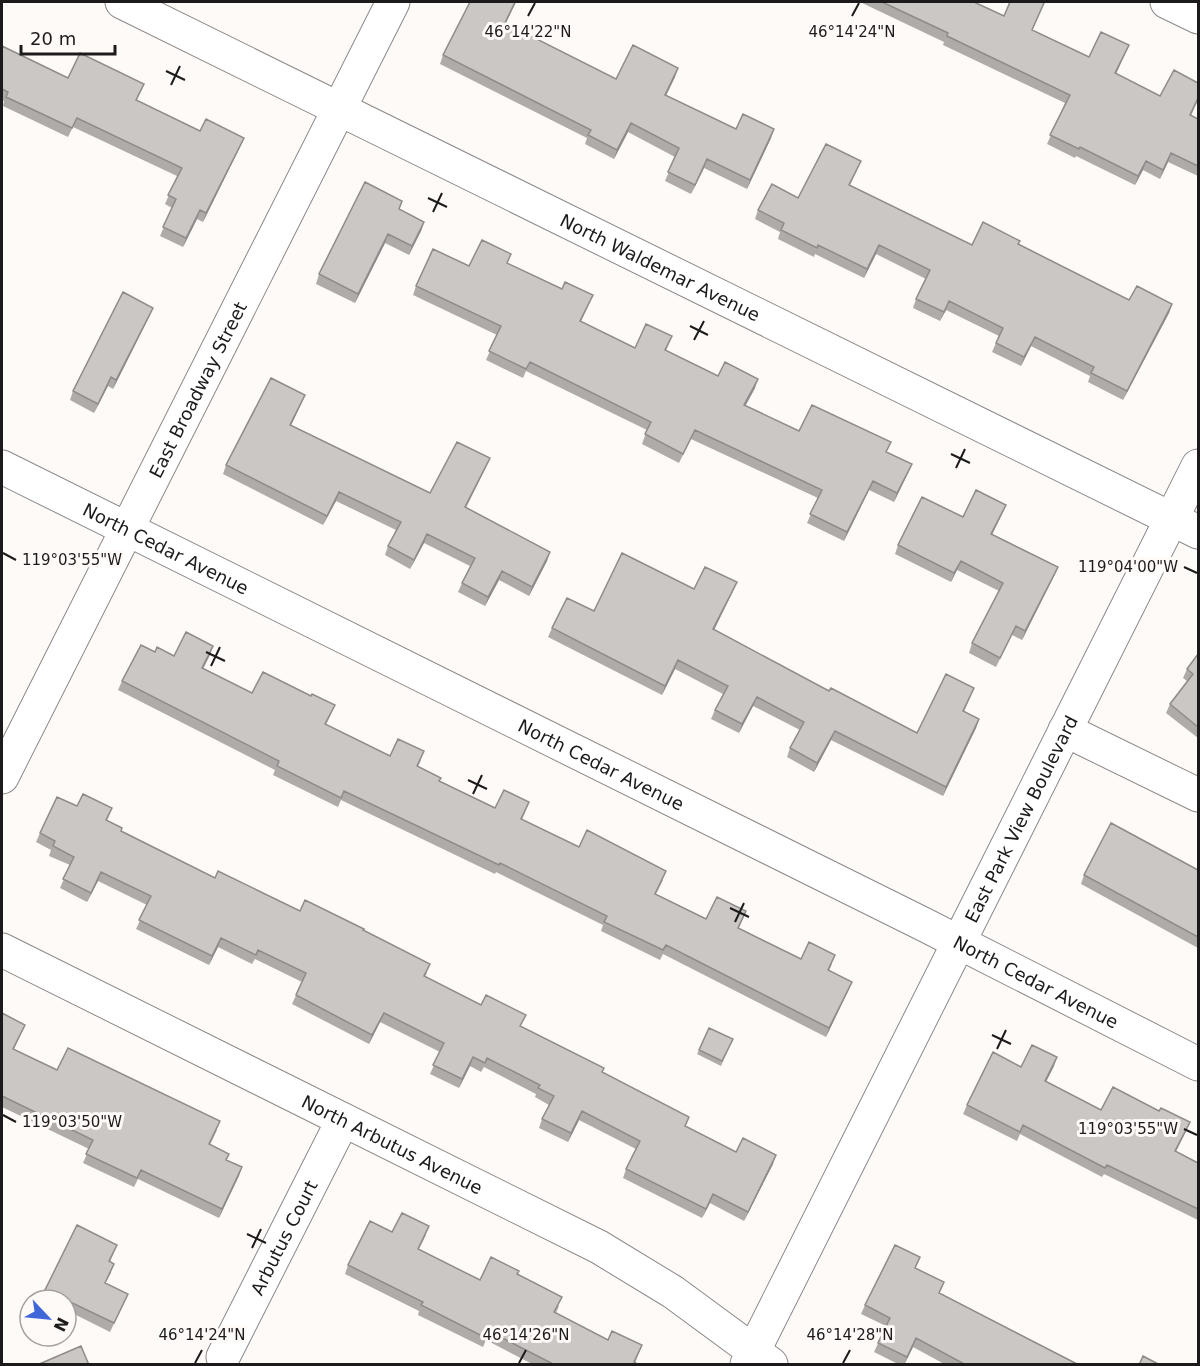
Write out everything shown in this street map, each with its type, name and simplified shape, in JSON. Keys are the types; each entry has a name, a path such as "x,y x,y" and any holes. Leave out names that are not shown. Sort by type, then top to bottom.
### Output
{"street":[{"name":"North Waldemar Avenue","path":"122,2 1185,525"},
{"name":"East Broadway Street","path":"2,777 393,2"},
{"path":"1167,2 1198,17"},
{"name":"East Park View Boulevard","path":"757,1360 958,942 1065,730 1185,525 1198,466"},
{"name":"North Cedar Avenue","path":"2,467 958,942 1198,1064"},
{"path":"1065,730 1198,795"},
{"name":"North Arbutus Avenue","path":"2,950 599,1247 673,1292 757,1360"},
{"name":"Arbutus Court","path":"223,1357 343,1120"}],"building":[{"path":"470,2 515,2 505,23 616,79 633,45 678,68 665,95 736,129 743,114 774,129 750,180 707,159 695,185 668,172 679,148 631,123 617,150 588,135 591,130 443,55"},
{"path":"882,2 974,2 1004,16 1010,2 1041,2 1044,3 1032,30 1089,57 1101,32 1129,45 1115,73 1160,96 1174,70 1198,83 1198,98 1190,115 1198,119 1198,166 1171,153 1163,170 1146,161 1138,176 1050,135 1070,95"},
{"path":"2,46 68,78 80,53 144,84 136,100 200,131 206,119 244,138 206,213 200,210 186,238 163,227 176,199 168,195 182,168 77,118 72,128 6,97 8,92 2,89"},
{"path":"826,144 861,161 849,185 972,245 983,222 1020,241 1018,244 1129,300 1137,286 1172,304 1127,391 1091,373 1094,367 1035,337 1024,357 996,343 1003,328 949,301 944,312 916,299 930,270 879,245 867,269 781,230 784,223 758,210 772,184 798,198"},
{"path":"365,182 402,201 399,209 424,222 412,246 388,234 358,294 319,274"},
{"path":"482,240 511,254 507,263 562,289 565,282 593,295 580,321 635,348 646,324 672,336 665,350 718,376 725,362 758,379 744,405 799,431 812,405 891,442 886,452 912,464 897,493 873,481 847,532 810,514 822,490 695,430 683,454 645,434 651,422 530,362 526,369 489,351 501,326 416,286 433,249 469,266"},
{"path":"123,292 153,308 116,380 111,377 98,404 73,391"},
{"path":"271,378 305,395 290,425 430,493 457,442 490,458 465,507 550,552 532,587 502,571 488,597 462,583 475,558 427,534 414,560 388,546 401,522 339,492 327,516 226,465"},
{"path":"976,490 1006,505 991,534 1058,567 1025,631 1016,626 1000,658 972,643 1003,583 961,561 954,573 898,545 922,497 963,517"},
{"path":"622,553 694,589 705,567 737,582 713,629 829,691 831,688 917,733 946,674 974,688 963,711 979,719 946,787 835,731 817,763 790,748 804,722 757,697 742,724 715,710 728,686 678,660 665,686 552,628 567,598 594,611"},
{"path":"186,632 213,646 202,668 252,693 263,672 311,696 312,694 335,705 325,724 390,756 398,739 424,751 417,766 441,778 439,781 495,808 504,790 529,802 521,819 579,847 587,830 666,871 655,894 706,919 717,897 746,911 738,928 801,959 809,942 835,955 828,970 852,982 829,1028 666,945 663,950 604,922 607,916 500,863 499,865 344,791 341,798 277,766 279,761 122,681 141,645 155,652 157,647 174,656"},
{"path":"1198,654 1198,727 1170,704 1193,674 1187,669"},
{"path":"83,794 112,808 106,820 122,828 121,831 215,878 218,871 300,911 305,900 430,964 424,976 481,1005 486,995 526,1015 520,1026 604,1068 602,1072 689,1117 685,1126 736,1152 743,1138 776,1155 748,1212 713,1194 706,1209 626,1169 640,1141 582,1111 571,1133 542,1119 554,1096 538,1088 540,1085 487,1058 485,1063 473,1057 462,1079 433,1065 444,1043 384,1013 372,1035 296,995 306,973 258,950 256,955 221,938 212,956 139,920 151,896 101,872 91,893 63,879 74,857 53,846 55,841 40,833 57,797 77,806"},
{"path":"1111,823 1198,870 1198,937 1084,875"},
{"path":"2,1013 25,1025 13,1049 57,1070 68,1048 220,1121 209,1144 229,1154 226,1160 242,1167 222,1209 141,1170 137,1178 86,1154 93,1140 2,1096"},
{"path":"709,1028 733,1039 722,1061 699,1050"},
{"path":"1032,1045 1057,1057 1045,1081 1101,1110 1113,1087 1159,1111 1161,1108 1190,1122 1175,1151 1198,1163 1198,1209 1107,1165 1105,1168 1023,1125 1020,1132 967,1105 993,1052 1021,1067"},
{"path":"402,1213 429,1226 418,1249 480,1280 491,1257 519,1271 517,1274 562,1297 554,1312 608,1340 612,1331 642,1345 634,1362 639,1365 555,1365 489,1331 486,1338 421,1305 423,1302 348,1265 370,1221 392,1232"},
{"path":"77,1225 117,1245 109,1261 114,1264 105,1283 128,1294 114,1323 78,1306 78,1288 46,1288"},
{"path":"895,1245 920,1257 915,1268 944,1282 939,1293 1079,1365 966,1365 916,1338 907,1357 878,1343 890,1318 865,1305"},
{"path":"81,1346 89,1365 37,1365 78,1348"},
{"path":"1143,1356 1160,1365 1139,1365"}]}
